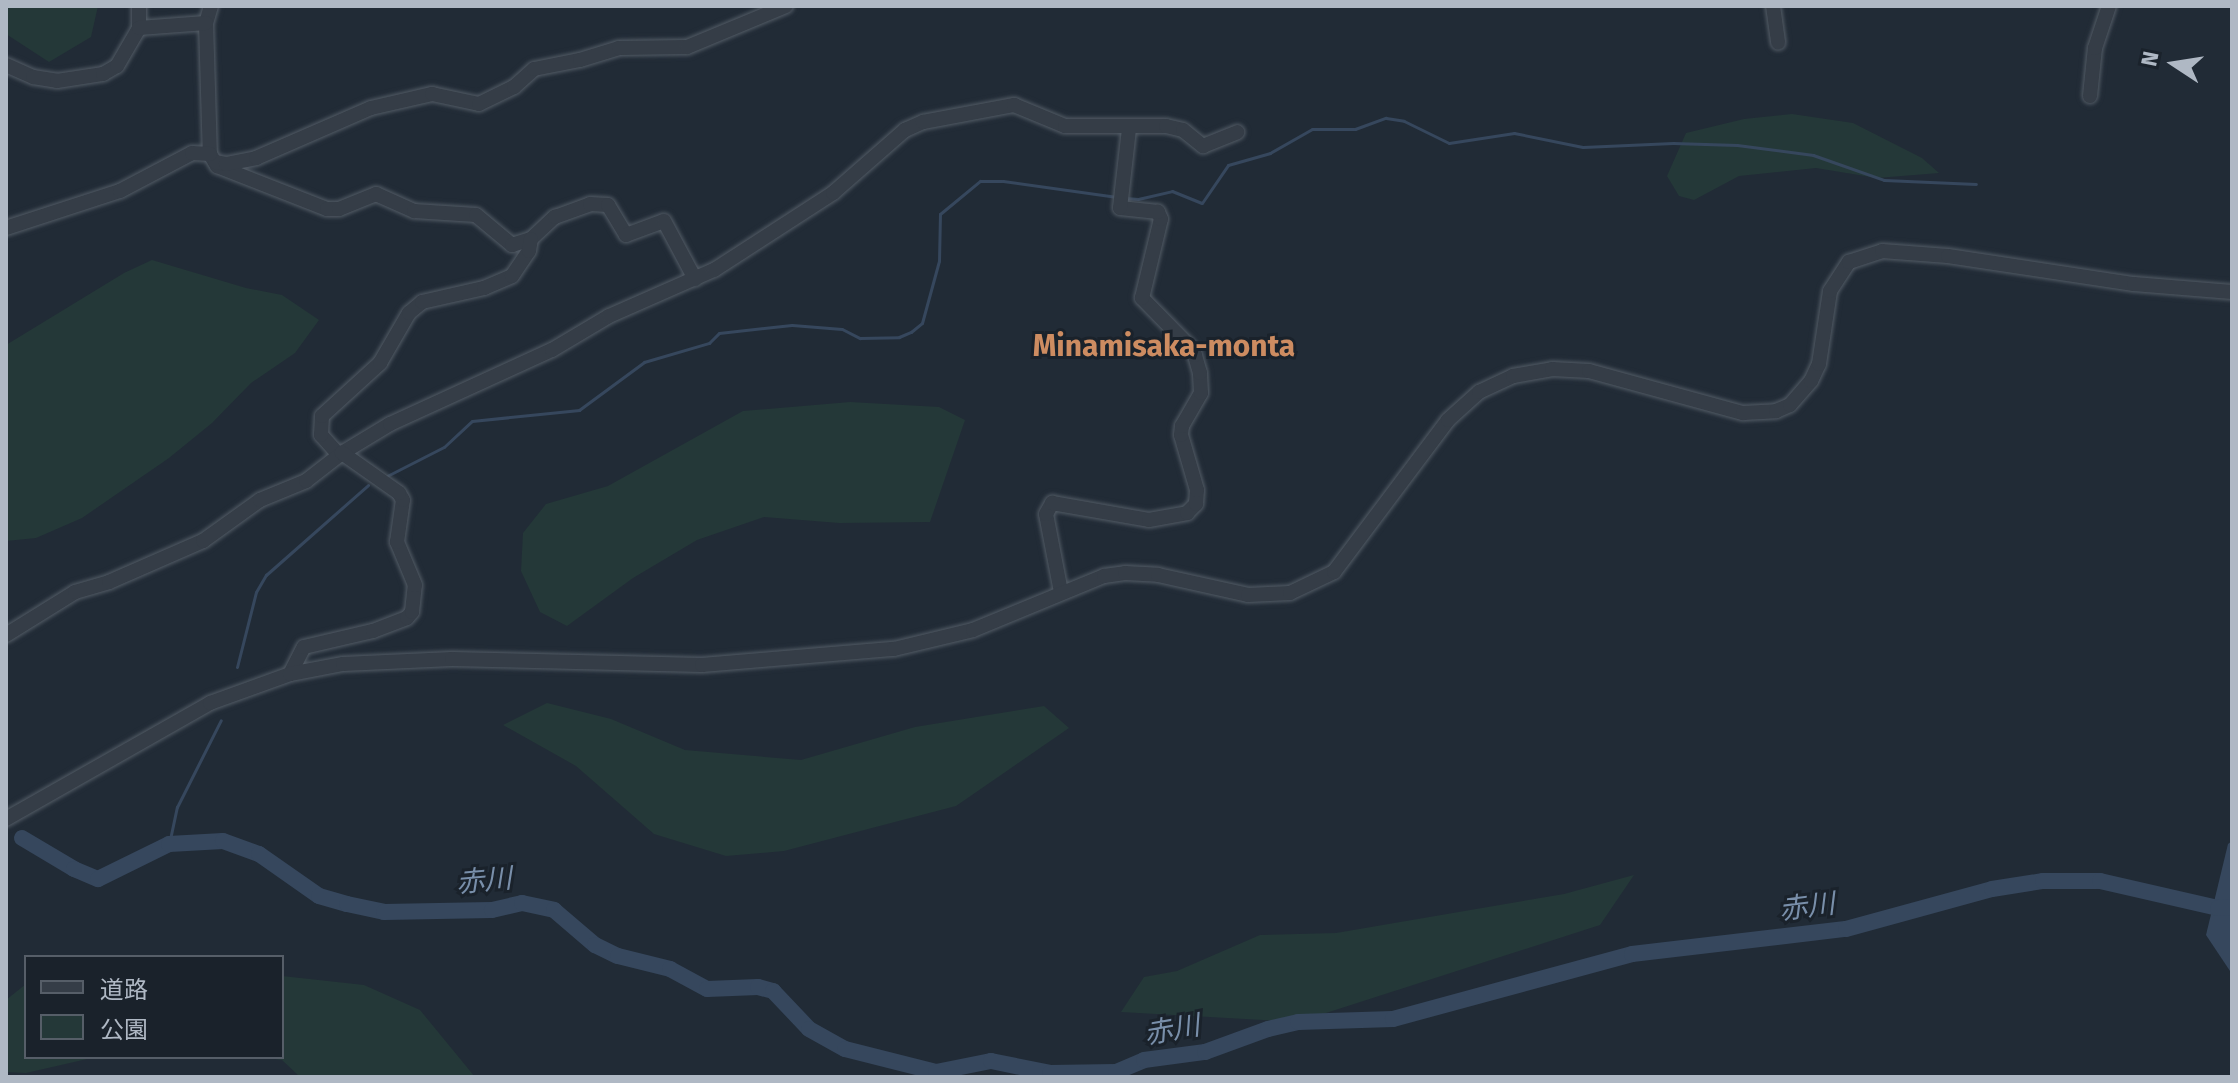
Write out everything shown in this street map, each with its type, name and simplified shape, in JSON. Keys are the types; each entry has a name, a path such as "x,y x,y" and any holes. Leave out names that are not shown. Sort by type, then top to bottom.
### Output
{"street":[{"path":"6,65 33,77 57,81 103,74 117,66 139,28 139,6"},
{"path":"211,6 206,23 211,157 228,172 280,189 314,206 339,209 376,194 414,211 476,215 512,245 531,239 555,217 590,204 608,205 626,235 664,221 695,279"},
{"path":"6,228 120,191 192,153 226,164 256,158 371,108 432,94 479,104 514,87 534,69 619,48 687,47 786,6"},
{"path":"1773,6 1778,43"},
{"path":"2090,96 2095,48 2109,6"},
{"path":"139,28 206,23"},
{"path":"6,635 75,592 109,582 203,541 260,500 306,481 340,454 390,424 552,350 609,316 695,279 833,193 905,130 923,122 1014,105 1065,126 1129,129 1166,126 1180,129 1203,146 1237,132"},
{"path":"1061,592 1046,514 1052,503 1149,520 1187,513 1196,504 1197,490 1181,435 1182,426 1201,393 1197,364 1188,345 1142,298 1159,230 1158,212 1120,208 1129,129"},
{"path":"290,674 304,647 373,631 407,618 412,612 415,585 397,542 403,500 399,493 340,454 321,435 322,416 380,363 409,313 422,302 484,288 512,276 529,251 531,239"},
{"path":"6,819 176,720 251,686 290,674 394,660 675,666 894,649 973,630 1061,592 1104,576 1125,573 1158,575 1248,595 1290,593 1321,581 1347,559 1448,420 1479,392 1513,376 1552,369 1589,371 1743,413 1776,411 1790,405 1811,381 1819,364 1825,307 1839,275 1849,262 1882,251 1948,256 2134,284 2232,292"}],"green space":[{"path":"6,6 98,6 91,37 49,62 6,34"},
{"path":"1792,114 1853,123 1922,158 1939,173 1877,178 1816,168 1739,176 1694,200 1679,196 1667,176 1686,133 1744,119"},
{"path":"152,260 246,288 282,295 319,320 295,353 251,383 212,423 169,458 82,518 36,538 6,541 6,345 124,273"},
{"path":"850,402 939,407 965,420 930,522 839,523 764,517 697,540 633,578 567,626 540,612 521,571 523,533 546,504 608,486 743,411"},
{"path":"547,703 611,719 685,750 801,760 915,727 1044,706 1069,728 956,806 784,851 726,856 654,834 576,766 503,725"},
{"path":"1634,875 1600,925 1298,1022 1121,1012 1144,977 1177,971 1260,935 1336,933 1564,894"},
{"path":"284,976 364,985 420,1010 475,1077 300,1077 282,1060 275,1059 284,1059"},
{"path":"24,986 24,1059 87,1059 26,1073 6,1072 6,1000"}],"water":[{"path":"2232,841 2232,974 2206,935 2228,844"}],"waterway":[{"path":"1125,198 1138,199 1172,191 1202,203 1228,165 1270,153 1312,129 1355,129 1386,118 1404,121 1449,143 1514,133 1583,147 1673,143 1737,145 1813,155 1884,180 1976,184"},
{"path":"385,477 444,447 472,421 579,410 644,362 709,343 719,333 792,325 842,329 860,338 899,337 911,332 922,323 939,261 940,214 980,181 1003,181 1117,197"},
{"path":"237,667 256,592 266,575 368,485"},
{"path":"169,844 177,807 221,720"},
{"name":"赤川","path":"22,838 74,869 98,879 169,844 223,841 259,854 319,896 384,912 492,910 522,903 554,910 595,945 618,956 670,969 707,989 758,987 773,991 809,1029 845,1049 936,1072 991,1061 1050,1073 1116,1072 1144,1060 1205,1052 1268,1029 1298,1022 1393,1019 1632,954 1846,929 1992,889 2043,881 2100,881 2218,908 2232,907"}],"district":[{"name":"Minamisaka-monta","path":"1164,346"}]}
